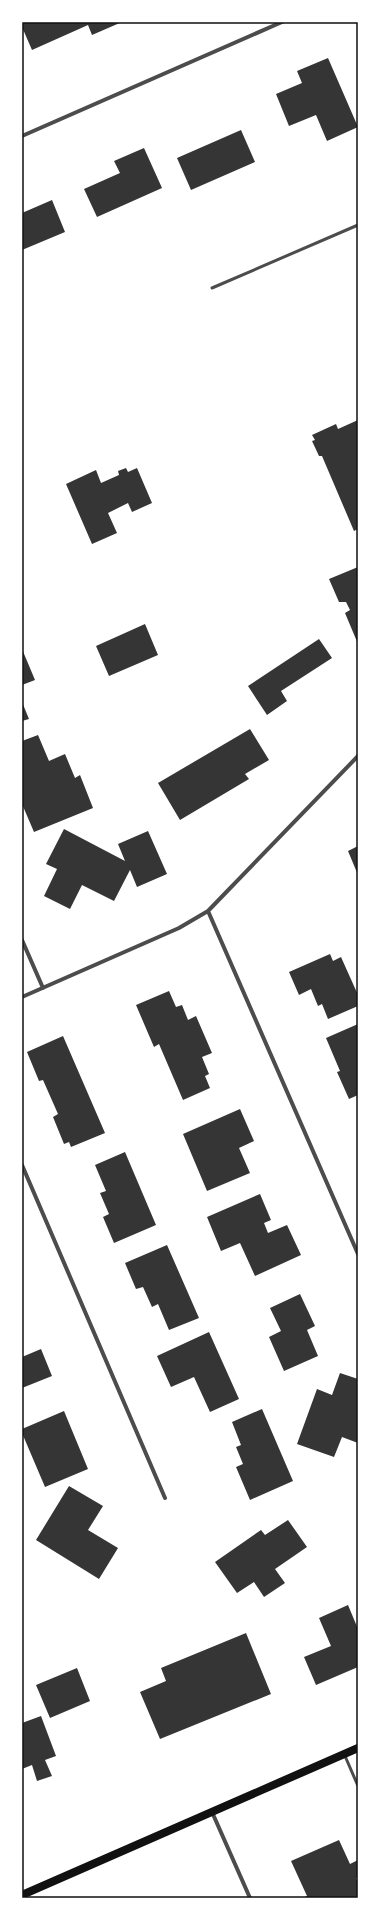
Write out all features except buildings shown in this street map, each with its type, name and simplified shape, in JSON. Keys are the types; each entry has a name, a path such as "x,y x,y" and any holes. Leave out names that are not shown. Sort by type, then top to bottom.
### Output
{"main road":[{"path":"22,1895 358,1748"}],"street":[{"path":"22,136 282,22"},
{"path":"22,997 179,928 208,911 358,756"},
{"path":"208,911 358,1254"},
{"path":"22,940 43,988"},
{"path":"22,1165 165,1498"},
{"path":"212,1812 250,1898"}],"lane":[{"path":"212,288 358,225"},
{"path":"344,1754 358,1786"}]}
